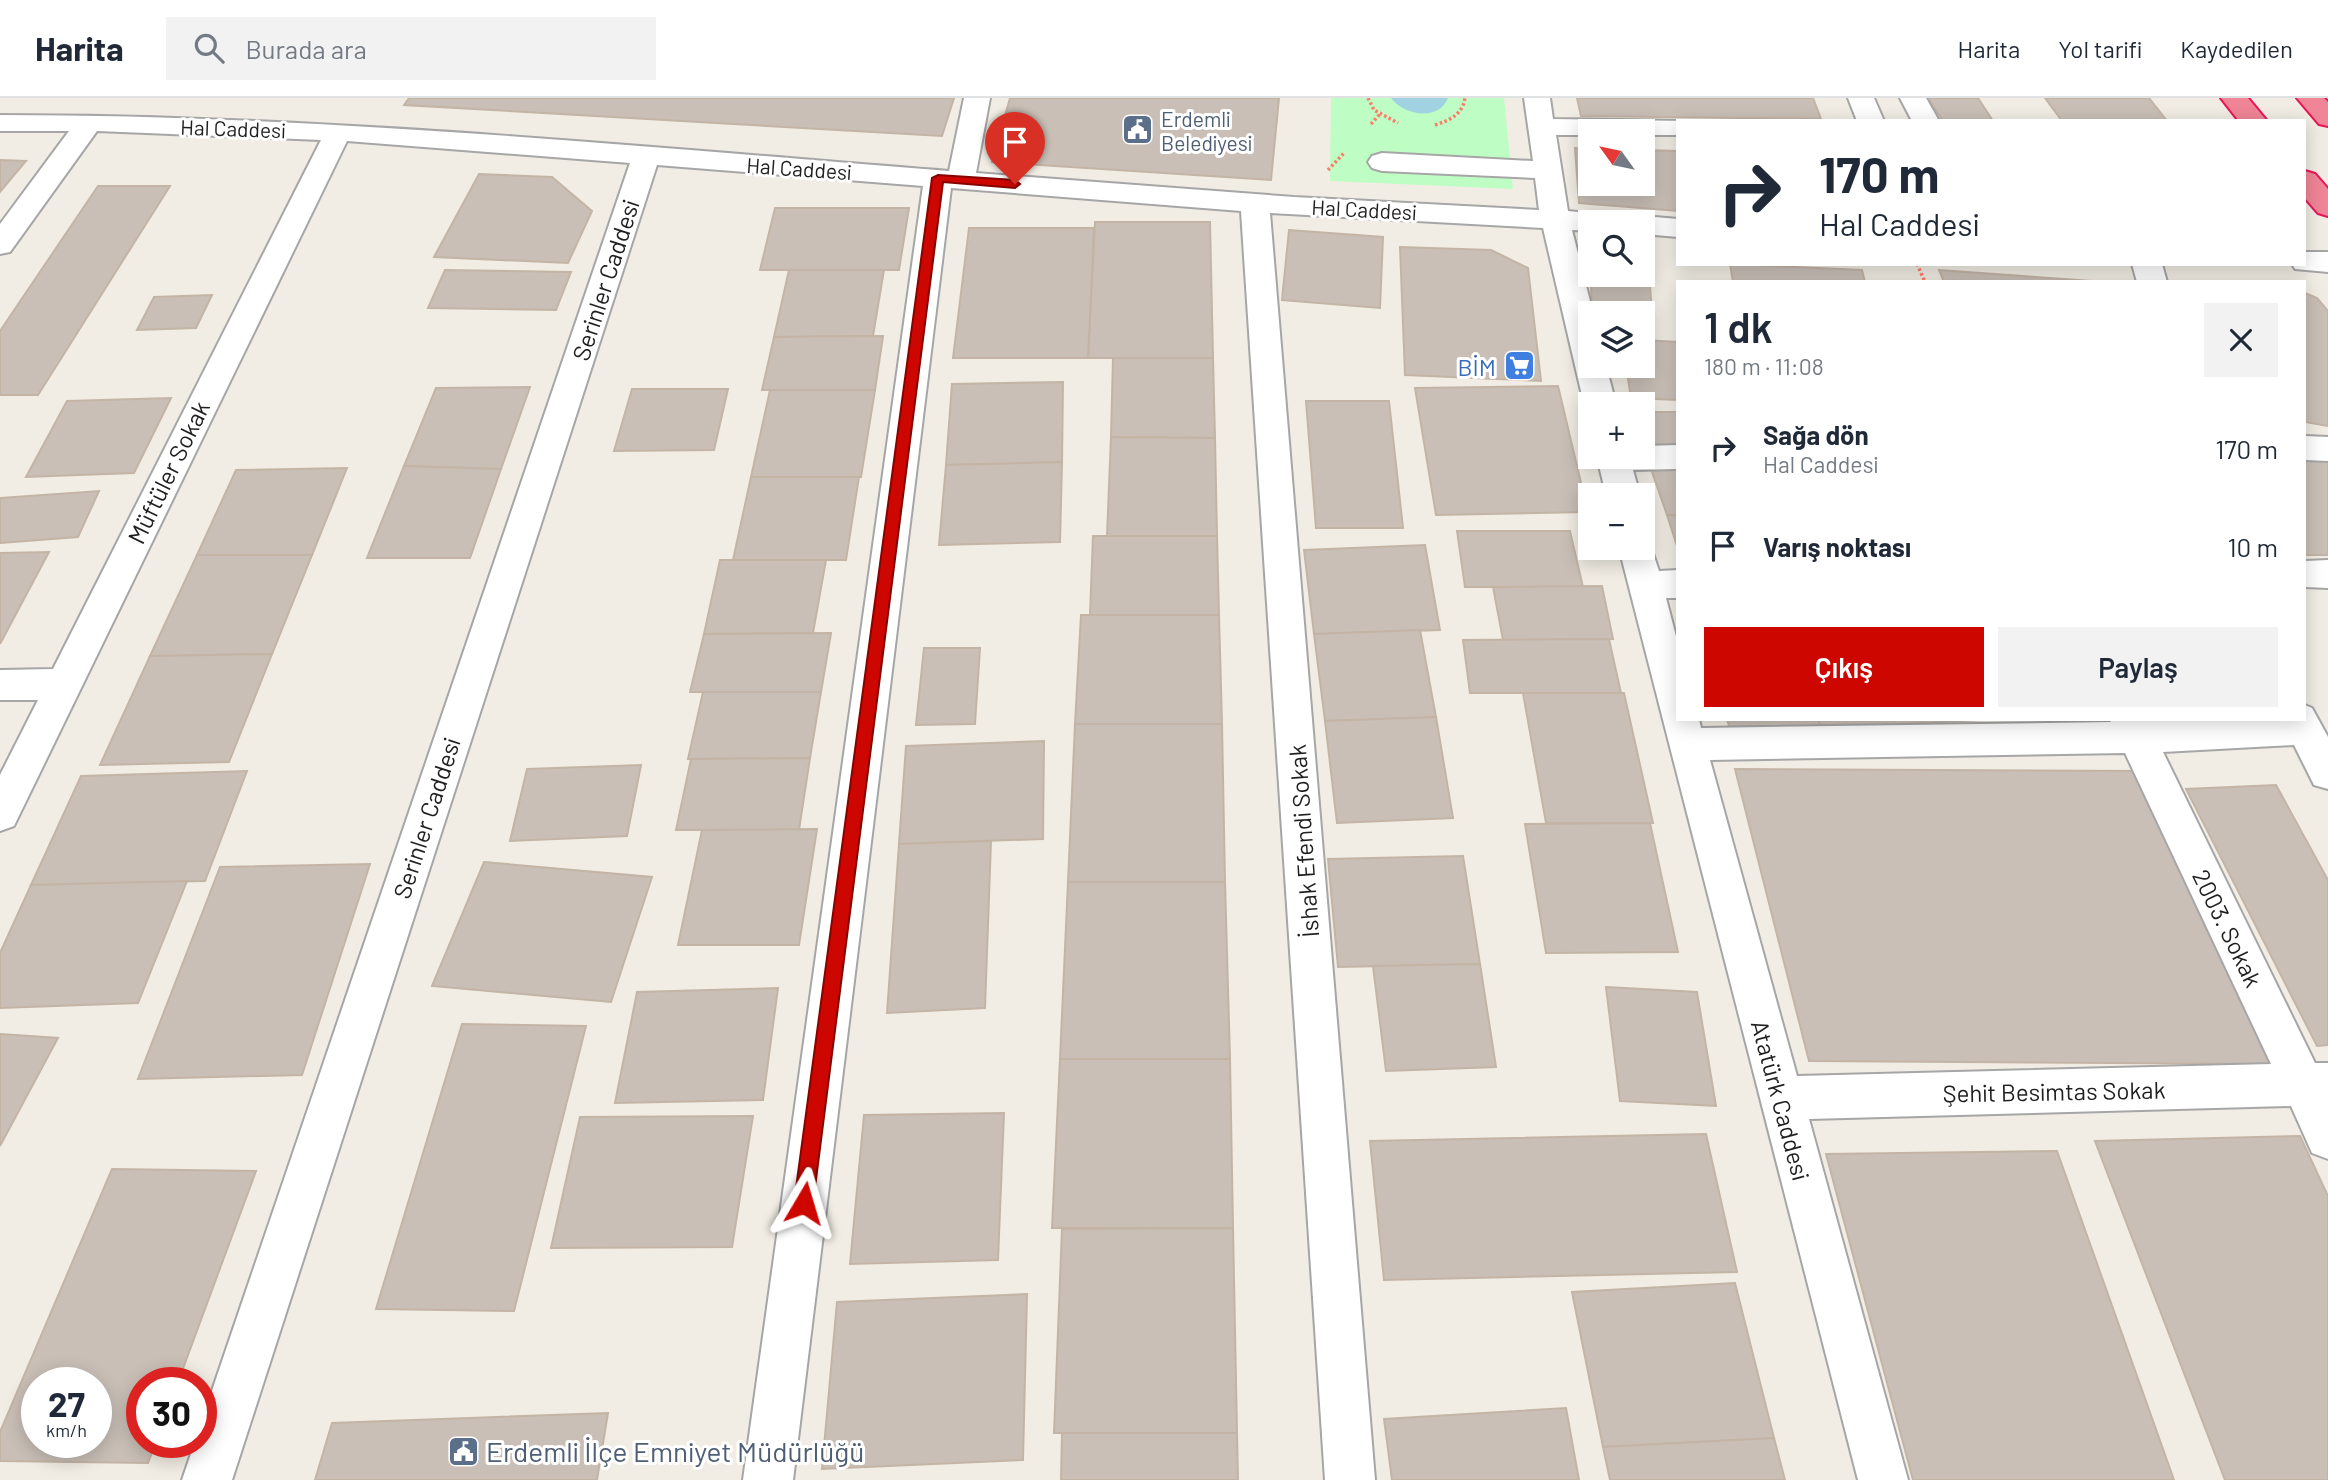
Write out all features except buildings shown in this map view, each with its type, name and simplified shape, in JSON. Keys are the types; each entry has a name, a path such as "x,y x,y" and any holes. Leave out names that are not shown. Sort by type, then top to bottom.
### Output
{"highway":[{"path":"2234,98 2252,119"},
{"path":"2310,98 2328,118"},
{"path":"2306,181 2328,207"}],"street":[{"path":"768,1480 950,179 977,98"},
{"path":"1537,98 1555,219 1597,392"},
{"path":"1861,98 1870,119"},
{"path":"1913,98 1925,119"},
{"name":"Hal Caddesi","path":"0,123 89,123 338,132 1294,206 1578,221"},
{"path":"0,245 89,123"},
{"path":"1542,127 1676,127"},
{"name":"Müftüler Sokak","path":"0,814 338,132"},
{"name":"Serinler Caddesi","path":"207,1480 646,156"},
{"path":"1382,162 1549,170"},
{"name":"İshak Efendi Sokak","path":"1255,203 1350,1480"},
{"path":"1655,226 1676,228"},
{"path":"2306,262 2328,262"},
{"path":"2306,449 2328,449"},
{"path":"1655,457 1676,457"},
{"name":"Atatürk Caddesi","path":"1644,560 1662,585 1676,689"},
{"path":"2306,574 2328,574"},
{"path":"0,685 63,684"},
{"path":"1681,726 2132,728 2302,724 2328,773"},
{"name":"Atatürk Caddesi","path":"1681,726 1883,1480"},
{"name":"2003. Sokak","path":"2132,728 2316,1085 2328,1137"},
{"name":"Şehit Besimtas Sokak","path":"1781,1098 2316,1085"}],"path":[{"path":"1368,98 1380,114 1405,124"},
{"path":"1432,125 1448,121 1460,113 1465,98"},
{"path":"1371,124 1380,114"},
{"path":"1294,206 1352,145"}],"green space":[{"path":"1331,98 1504,98 1513,189 1330,181"}],"water":[{"path":"1391,98 1448,98 1437,111 1421,113 1404,109"}],"place":[{"name":"Erdemli Belediyesi","path":"1138,130"},
{"name":"BİM","path":"1519,366"},
{"name":"Erdemli İlçe Emniyet Müdürlüğü","path":"463,1451"}],"route":[{"path":"804,1203 938,178 1015,184"}]}
